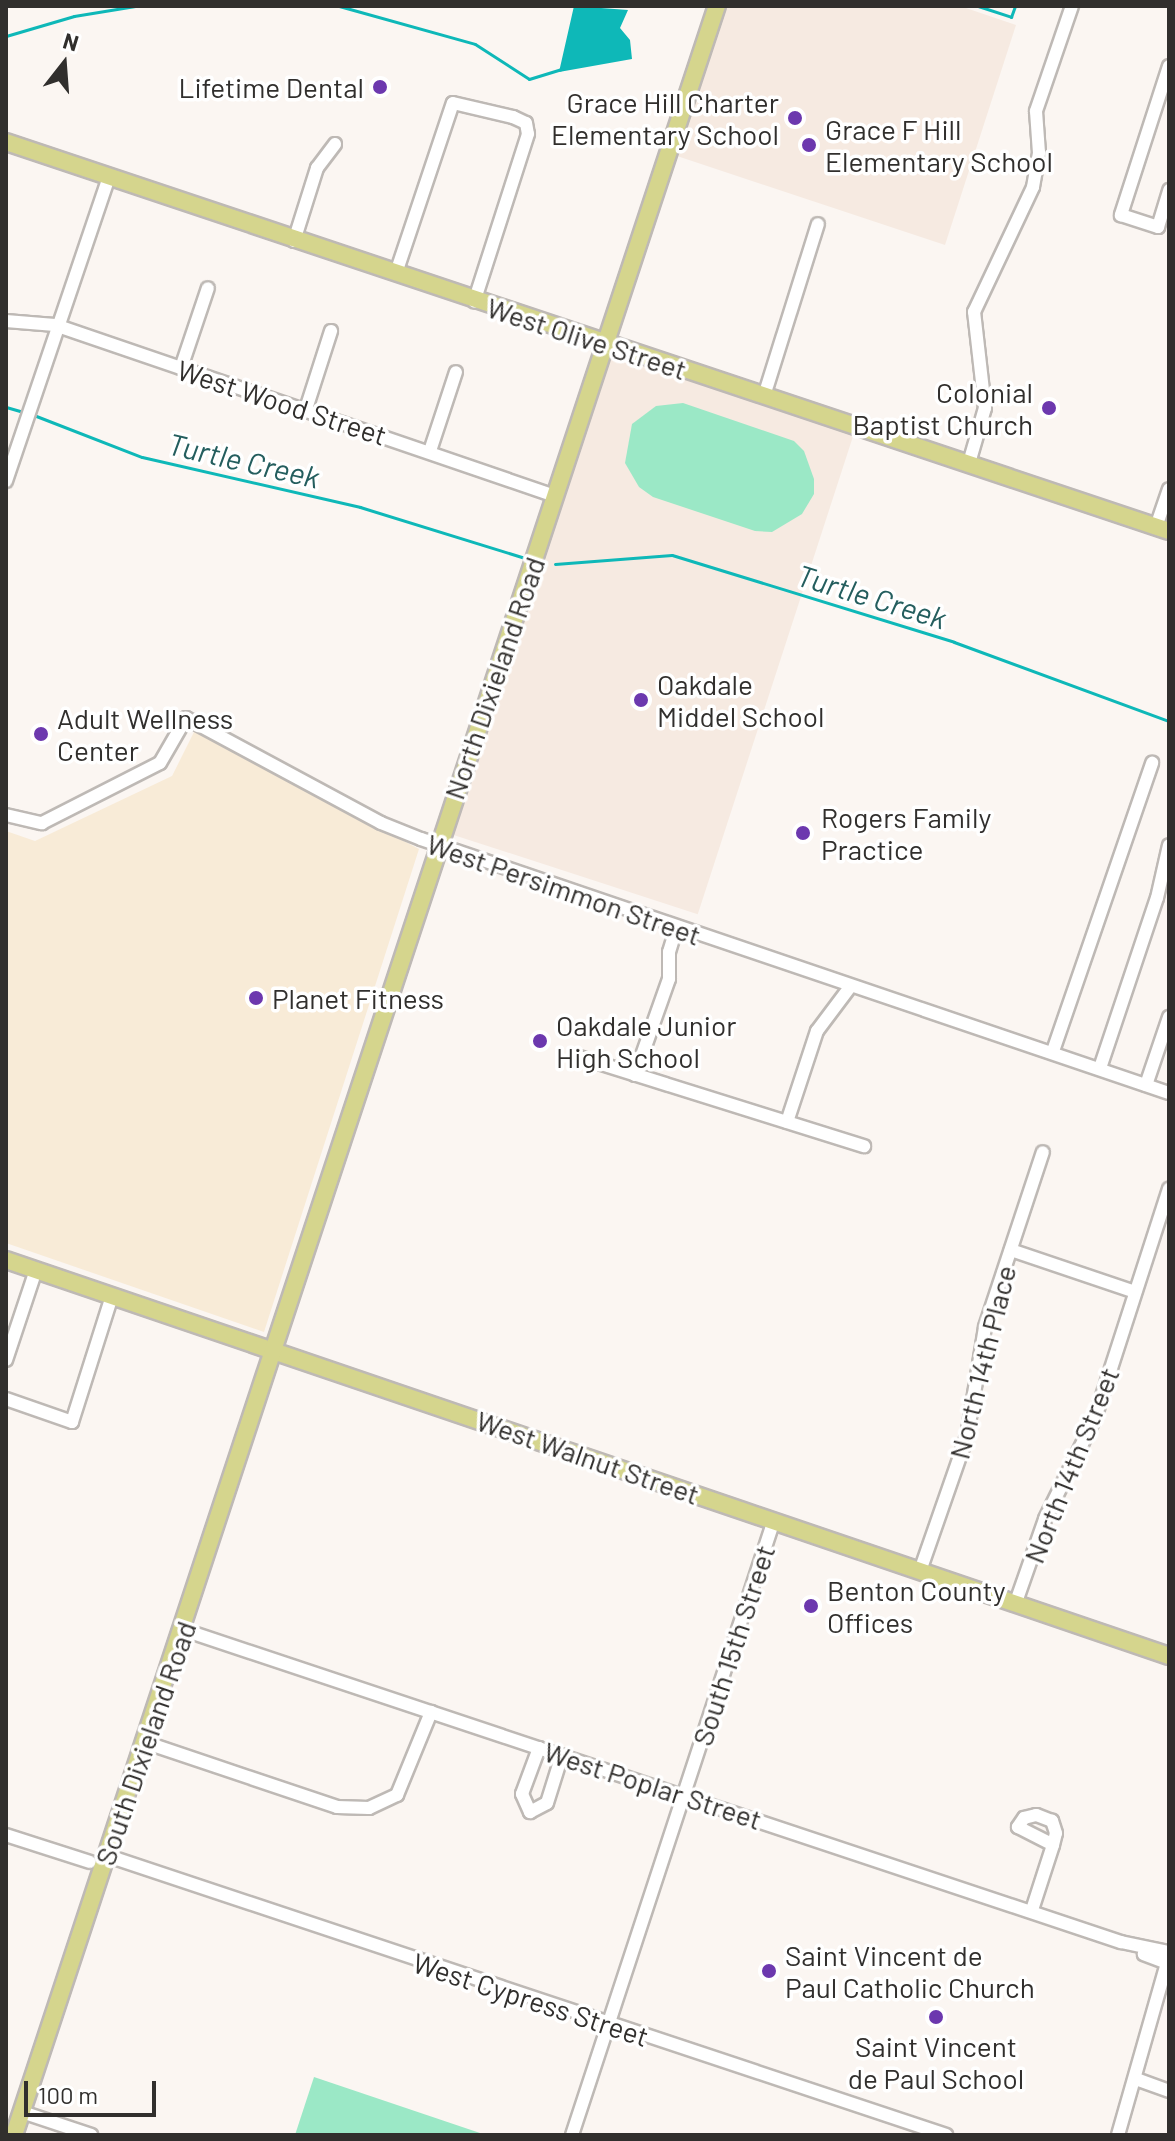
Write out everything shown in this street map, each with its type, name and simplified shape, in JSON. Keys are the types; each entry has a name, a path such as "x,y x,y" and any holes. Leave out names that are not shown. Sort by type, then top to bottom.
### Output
{"main road":[{"name":"North Dixieland Road","path":"272,1350 437,843 609,346 717,6"},
{"name":"West Olive Street","path":"6,142 474,302 1163,529"},
{"name":"West Walnut Street","path":"6,1260 1169,1656"},
{"name":"South Dixieland Road","path":"14,2135 147,1743 272,1350"}],"street":[{"path":"969,463 985,408 974,312 983,285 1013,237 1033,187 1039,153 1036,111 1072,6"},
{"path":"1169,66 1121,215 1158,227 1169,190"},
{"path":"396,273 449,110 458,101 526,123 528,134 474,302"},
{"path":"294,241 317,168 335,144"},
{"path":"6,481 55,325 109,176"},
{"path":"764,396 818,224"},
{"path":"181,368 208,288"},
{"name":"West Wood Street","path":"6,321 55,325 555,496"},
{"path":"306,409 331,331"},
{"path":"430,451 456,372"},
{"path":"1163,529 1169,489"},
{"name":"West Persimmon Street","path":"6,815 42,823 160,763 186,718 381,823 676,929 1053,1051 1169,1093"},
{"path":"1053,1051 1152,763"},
{"path":"1100,1068 1157,898 1169,845"},
{"path":"635,1075 669,979 669,952 676,929"},
{"path":"787,1122 817,1031 850,987"},
{"path":"1146,1085 1169,1017"},
{"path":"576,1056 864,1146"},
{"name":"North 14th Place","path":"920,1571 967,1436 985,1327 1043,1152"},
{"name":"North 14th Street","path":"1016,1602 1045,1519 1095,1418 1169,1189"},
{"path":"1011,1250 1135,1292"},
{"path":"6,1360 36,1270"},
{"path":"6,1399 72,1422 112,1296"},
{"name":"South 15th Street","path":"572,2135 774,1520"},
{"name":"West Poplar Street","path":"184,1630 1032,1910 1169,1959"},
{"path":"147,1743 337,1807 369,1808 397,1795 431,1712"},
{"path":"539,1748 522,1794 530,1812 547,1803 562,1755"},
{"path":"6,1835 90,1862"},
{"path":"1032,1910 1053,1845"},
{"name":"West Cypress Street","path":"117,1859 608,2026 946,2135"},
{"path":"1118,2135 1156,2014 1169,1959"},
{"path":"1156,2014 1169,1990"},
{"path":"1136,2079 1169,2091"},
{"path":"22,2112 91,2135"}],"shaded area":[{"path":"727,6 960,6 1016,25 945,245 677,156"},
{"path":"609,346 856,426 698,914 450,834"},
{"path":"195,730 419,849 264,1332 6,1243 6,831 35,841 172,776"}],"green space":[{"path":"683,403 794,441 804,451 814,479 814,494 802,514 772,532 755,531 653,497 639,487 625,463 632,424 656,406"},
{"path":"314,2077 483,2134 483,2135 295,2135"}],"water":[{"path":"574,6 628,10 620,28 630,40 632,59 559,72"}],"waterway":[{"path":"6,36 74,16 135,6"},
{"path":"339,6 475,44 529,79 561,69"},
{"path":"978,6 1011,17 1015,6"},
{"name":"Turtle Creek","path":"6,407 23,412"},
{"name":"Turtle Creek","path":"31,414 142,457 360,507 522,557"},
{"name":"Turtle Creek","path":"555,564 672,555 954,642 1169,721"}],"place":[{"name":"Lifetime Dental","path":"380,87"},
{"name":"Grace Hill Charter Elementary School","path":"795,118"},
{"name":"Grace F Hill Elementary School","path":"809,145"},
{"name":"Colonial Baptist Church","path":"1049,408"},
{"name":"Oakdale Middel School","path":"641,700"},
{"name":"Adult Wellness Center","path":"41,734"},
{"name":"Rogers Family Practice","path":"803,833"},
{"name":"Planet Fitness","path":"256,998"},
{"name":"Oakdale Junior High School","path":"540,1041"},
{"name":"Benton County Offices","path":"811,1606"},
{"name":"Saint Vincent de Paul Catholic Church","path":"769,1971"},
{"name":"Saint Vincent de Paul School","path":"936,2017"}]}
